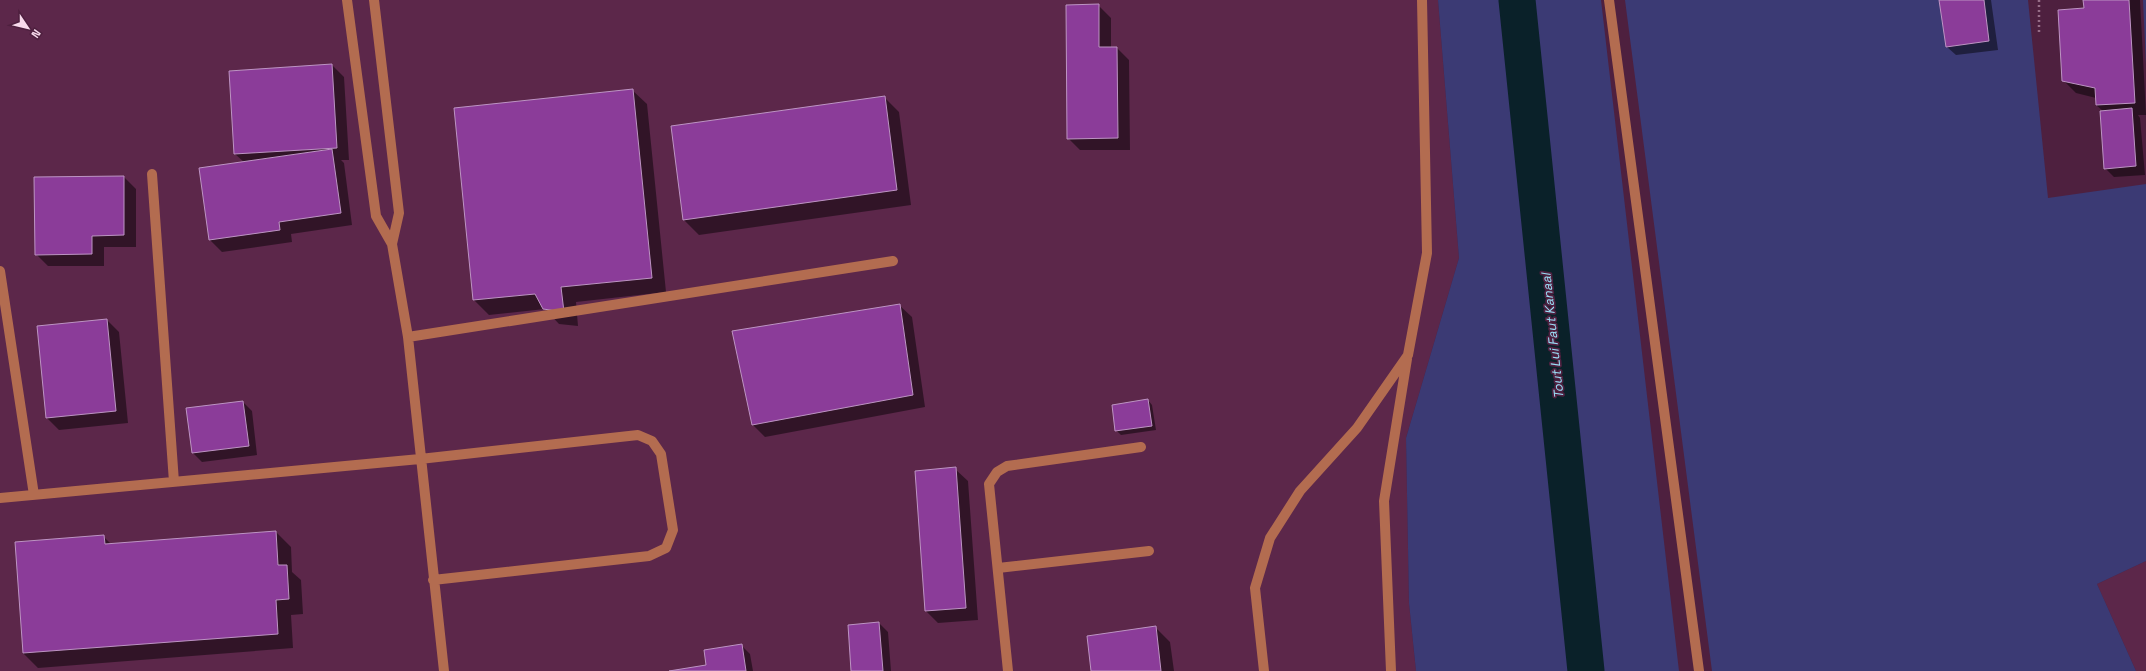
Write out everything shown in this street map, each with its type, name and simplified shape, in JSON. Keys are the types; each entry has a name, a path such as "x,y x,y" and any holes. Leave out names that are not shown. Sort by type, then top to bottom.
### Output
{"lane":[{"path":"347,0 376,216 392,244 408,337 444,671"},
{"path":"374,0 399,213 392,244"},
{"path":"1392,671 1384,501 1408,355 1427,253 1422,0"},
{"path":"1609,0 1699,671"},
{"path":"152,174 174,482"},
{"path":"408,337 893,261"},
{"path":"0,271 34,495"},
{"path":"1264,671 1255,588 1270,538 1300,491 1357,428 1408,355"},
{"path":"0,498 420,459 638,435 652,441 661,454 673,530 666,548 649,556 434,580"},
{"path":"1008,671 989,484 997,472 1007,466 1141,447"},
{"path":"998,568 1149,551"}],"path":[{"path":"2038,32 2039,0"}],"shaded area":[{"path":"0,0 1438,0 1459,258 1406,438 1409,603 1416,671 0,671"},
{"path":"1438,0 1601,0 1679,671 1416,671 1409,603 1406,438 1459,258"},
{"path":"1625,0 2028,0 2048,198 2146,184 2146,561 2097,584 2136,671 1712,671"},
{"path":"2143,0 2146,0 2146,65"},
{"path":"2146,561 2146,671 2136,671 2097,584"}],"building":[{"path":"1939,0 1984,0 1989,41 1946,47"},
{"path":"2083,0 2129,0 2135,103 2096,105 2095,88 2062,81 2058,10 2084,8"},
{"path":"1099,4 1099,47 1117,47 1118,138 1067,139 1066,5"},
{"path":"332,64 337,148 234,154 229,71"},
{"path":"633,89 652,278 561,287 564,312 543,309 535,294 473,300 454,108"},
{"path":"885,96 897,190 683,220 671,126"},
{"path":"2132,108 2136,166 2104,169 2100,111"},
{"path":"332,149 341,213 279,222 280,230 209,240 199,168"},
{"path":"124,176 124,235 92,236 92,254 35,255 34,177"},
{"path":"900,304 913,395 752,425 732,331"},
{"path":"107,319 116,411 46,418 37,326"},
{"path":"1148,399 1152,426 1115,431 1112,405"},
{"path":"243,401 249,446 192,453 186,408"},
{"path":"956,467 966,608 925,611 915,471"},
{"path":"276,531 278,565 287,565 289,599 276,600 278,634 23,653 15,542 104,535 105,544"},
{"path":"879,622 883,671 851,671 848,625"},
{"path":"1156,626 1161,671 1091,671 1087,636"},
{"path":"742,644 746,671 669,671 706,665 704,650"}],"waterway":[{"name":"Tout Lui Faut Kanaal","path":"1517,0 1586,671"}]}
